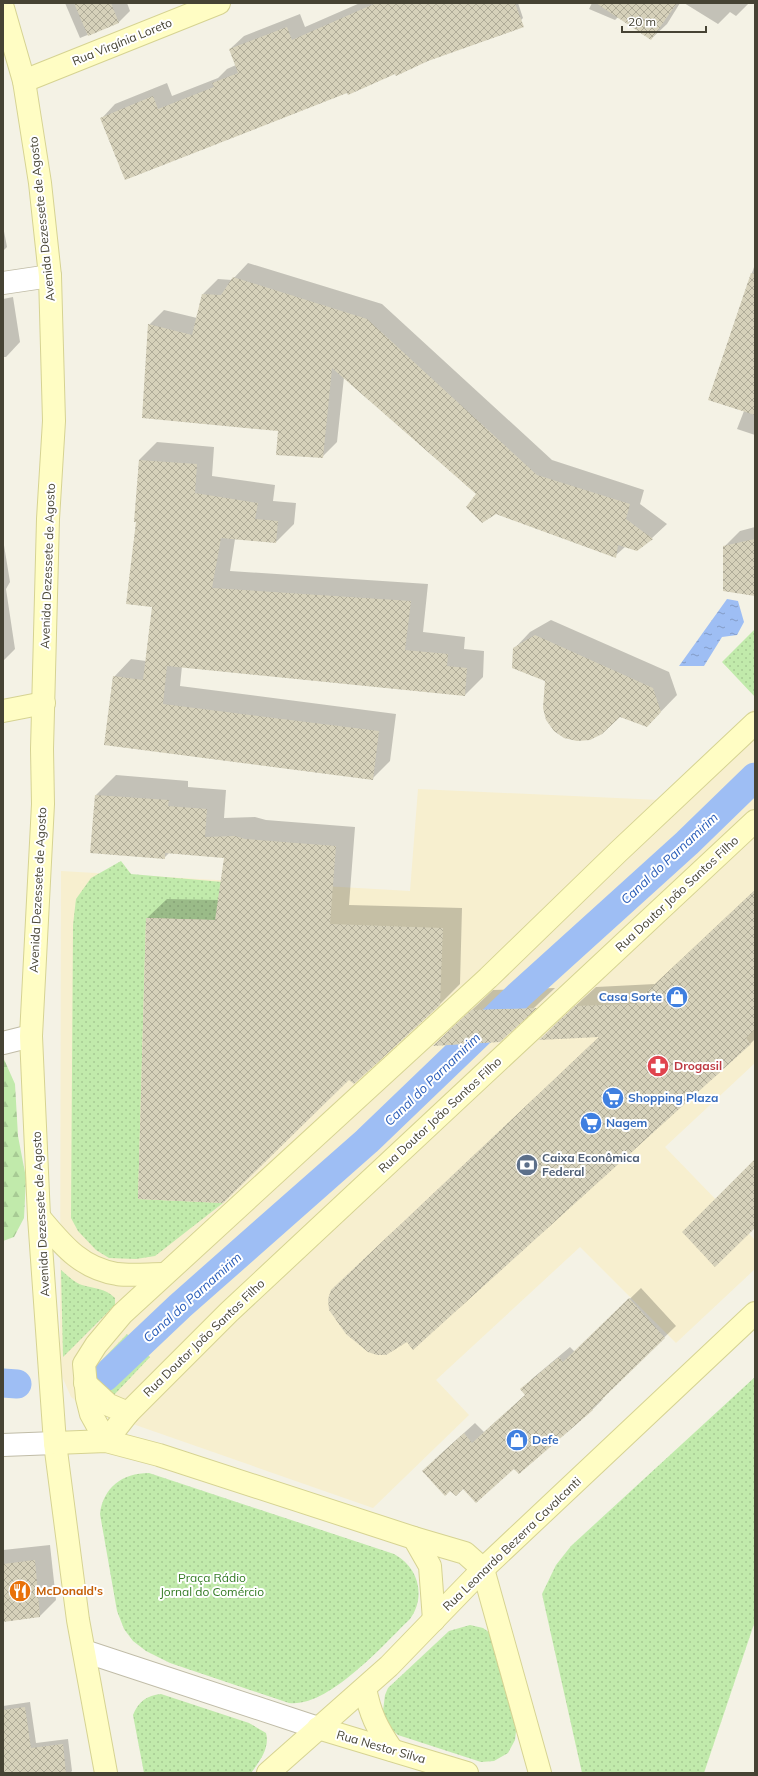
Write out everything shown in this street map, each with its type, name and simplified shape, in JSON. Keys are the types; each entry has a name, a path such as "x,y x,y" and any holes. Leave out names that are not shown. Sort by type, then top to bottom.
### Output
{"main road":[{"name":"Rua Virgínia Loreto","path":"24,81 219,3"},
{"name":"Avenida Dezessete de Agosto","path":"3,8 24,81 40,184 50,276 54,420 48,519 43,804 31,1036 39,1217 55,1443 84,1651 106,1773"},
{"path":"3,711 44,703"},
{"path":"106,1441 91,1414 87,1398 84,1364 96,1345 122,1314 488,978 618,852 755,723"},
{"name":"Rua Doutor João Santos Filho","path":"106,1441 128,1413 223,1318 332,1214 755,821"},
{"path":"39,1217 66,1249 88,1264 117,1274 164,1274"},
{"name":"Rua Leonardo Bezerra Cavalcanti","path":"268,1773 365,1688 483,1569 755,1313"},
{"path":"85,1383 109,1405 128,1413"},
{"path":"55,1443 106,1441 159,1455 414,1538 465,1553 483,1569 540,1773"},
{"path":"414,1538 430,1566 434,1596 434,1620"},
{"path":"365,1688 369,1709 376,1726 392,1750"},
{"name":"Rua Nestor Silva","path":"318,1728 466,1773"}],"street":[{"path":"3,283 50,276"},
{"path":"3,1043 31,1036"},
{"path":"3,1445 55,1443"},
{"path":"84,1651 318,1728"}],"shaded area":[{"path":"755,708 755,1063 665,1147 755,1240 755,1269 676,1343 580,1247 436,1380 469,1415 373,1508 84,1407 71,1397 61,1374 60,1363 61,871 410,891 418,789 660,800"}],"green space":[{"path":"755,629 755,697 722,662"},
{"path":"121,861 131,874 234,883 278,922 146,918 138,1199 223,1203 155,1256 136,1259 109,1258 96,1250 78,1231 71,1218 73,925 76,899 91,878"},
{"path":"3,1057 15,1084 18,1136 26,1178 24,1218 14,1237 3,1241"},
{"path":"61,1270 79,1284 107,1292 115,1298 115,1305 63,1357"},
{"path":"127,1334 150,1357 114,1395 103,1391 92,1374 101,1361"},
{"path":"755,1377 755,1621 704,1773 582,1773 542,1594 556,1565 571,1546"},
{"name":"Praça Rádio Jornal do Comércio","path":"149,1473 394,1554 403,1560 414,1574 419,1592 415,1610 410,1619 354,1673 321,1696 304,1702 289,1703 170,1663 146,1651 133,1641 124,1629 117,1611 100,1514 105,1497 116,1484 122,1479 130,1476"},
{"path":"470,1625 483,1628 490,1633 517,1723 515,1740 508,1753 494,1761 481,1762 398,1735 388,1726 383,1711 385,1695 388,1688 449,1631"},
{"path":"161,1694 249,1723 266,1733 267,1744 261,1759 251,1773 144,1773 133,1715 140,1703 144,1700 151,1696"}],"water":[{"path":"727,599 738,601 744,622 737,635 722,637 704,666 679,666"}],"building":[{"path":"74,3 111,3 119,23 88,36"},
{"path":"376,3 515,3 524,27 428,61 396,76 395,74 348,95 347,93 125,180 100,118 153,96 158,109 214,87 212,83 238,73 229,49 287,27 292,40"},
{"path":"596,3 677,3 651,40"},
{"path":"751,273 755,274 755,415 708,400"},
{"path":"233,277 367,319 537,475 630,504 626,519 653,539 637,551 618,545 616,558 496,514 482,523 466,507 476,494 332,368 323,458 276,455 278,431 142,418 148,324 192,335 202,294 221,295"},
{"path":"139,460 197,464 195,493 258,503 255,519 278,521 276,543 221,538 212,588 411,601 405,650 448,654 447,666 467,668 465,696 167,666 163,704 379,731 373,780 104,745 113,676 143,680 152,607 126,604 136,522 134,522"},
{"path":"755,539 755,596 723,591 723,546"},
{"path":"535,635 653,688 661,712 647,727 620,717 602,734 590,740 577,741 564,738 554,731 546,720 543,708 545,681 512,668 513,648"},
{"path":"95,795 169,800 168,806 207,809 205,837 235,836 245,839 336,846 330,924 443,928 440,1005 354,1084 349,1080 223,1203 138,1199 146,918 215,920 224,858 165,853 165,859 90,853"},
{"name":"Shopping Plaza","path":"755,890 755,1029 746,1038 751,1044 413,1350 407,1342 386,1355 377,1355 368,1352 346,1334 329,1310 328,1299 331,1290 599,1037 539,1040 575,1006 634,1004"},
{"path":"537,1008 500,1042 433,1046 471,1010"},
{"path":"755,1159 755,1228 715,1267 682,1232"},
{"path":"629,1298 665,1338 592,1409 593,1410 519,1474 514,1469 476,1503 463,1489 456,1496 450,1491 445,1496 422,1471 464,1433 472,1443 525,1395 520,1389 559,1357 563,1362"},
{"name":"McDonald's","path":"35,1560 40,1617 3,1622 3,1564"},
{"path":"25,1707 31,1748 63,1744 66,1773 3,1773 3,1710"}],"waterway":[{"name":"Canal do Parnamirim","path":"105,1377 180,1306 367,1141 519,995 687,843 755,777"},
{"name":"Canal do Parnamirim","path":"3,1383 17,1384"}],"place":[{"name":"Casa Sorte","path":"677,997"},
{"name":"Drogasil","path":"658,1066"},
{"name":"Shopping Plaza","path":"613,1098"},
{"name":"Nagem","path":"591,1123"},
{"name":"Caixa Econômica Federal","path":"527,1165"},
{"name":"Defe","path":"517,1440"},
{"name":"McDonald's","path":"20,1591"}]}
